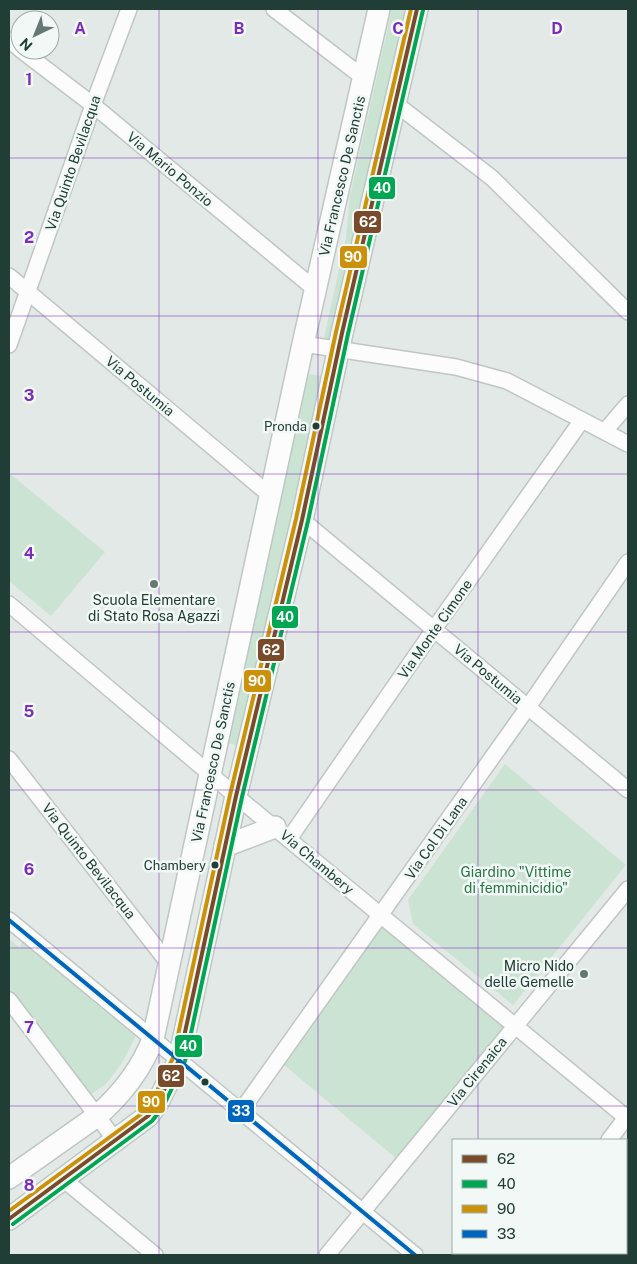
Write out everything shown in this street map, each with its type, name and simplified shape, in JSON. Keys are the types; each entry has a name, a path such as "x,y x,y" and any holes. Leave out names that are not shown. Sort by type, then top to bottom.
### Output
{"main road":[{"name":"Via Francesco De Sanctis","path":"9,1178 97,1116 128,1085 146,1056 153,1039 303,344 379,9"},
{"path":"9,1219 148,1116 167,1088 179,1060 236,796 302,520 416,9"},
{"path":"225,846 282,833"}],"street":[{"name":"Via Quinto Bevilacqua","path":"9,345 93,105 129,9"},
{"path":"274,9 364,78"},
{"name":"Via Mario Ponzio","path":"35,60 93,105 316,290"},
{"path":"396,104 492,178 628,312"},
{"name":"Via Postumia","path":"9,276 271,496"},
{"path":"303,344 456,367 507,381 628,444"},
{"path":"605,431 628,404"},
{"name":"Via Monte Cimone","path":"282,833 434,629 582,420"},
{"name":"Via Postumia","path":"302,520 628,790"},
{"name":"Via Col Di Lana","path":"241,1111 528,708 628,562"},
{"name":"Via Chambery","path":"9,604 236,796 628,1117"},
{"name":"Via Quinto Bevilacqua","path":"9,758 170,964"},
{"name":"Via Cirenaica","path":"327,1255 628,889"},
{"path":"9,920 416,1255"},
{"path":"9,1000 116,1141"},
{"path":"610,1139 628,1117"},
{"path":"63,1179 155,1255"}],"green space":[{"path":"392,9 405,9 331,340 324,338 346,237 350,196"},
{"path":"308,374 323,376 241,747 228,743"},
{"path":"9,473 105,552 51,616 9,581"},
{"name":"Giardino \"Vittime di femminicidio\"","path":"505,764 626,865 513,1005 413,924 408,900"},
{"path":"382,915 515,1026 403,1164 278,1060"},
{"path":"26,934 140,1028 122,1063 106,1084 84,1099 9,1000 9,939 20,948"}],"transit line":[{"name":"90","path":"9,1211 144,1112 152,1101 173,1058 230,795 296,519 336,332 411,9"},
{"name":"62","path":"9,1219 148,1116 157,1104 179,1060 236,796 302,520 342,333 417,9"},
{"name":"40","path":"13,1224 152,1121 163,1107 185,1061 242,797 308,521 348,334 423,10"},
{"name":"33","path":"9,920 415,1255"}],"place":[{"name":"Pronda","path":"316,426"},
{"name":"Scuola Elementare di Stato Rosa Agazzi","path":"154,584"},
{"name":"Chambery","path":"215,865"},
{"name":"Micro Nido delle Gemelle","path":"584,974"}]}
